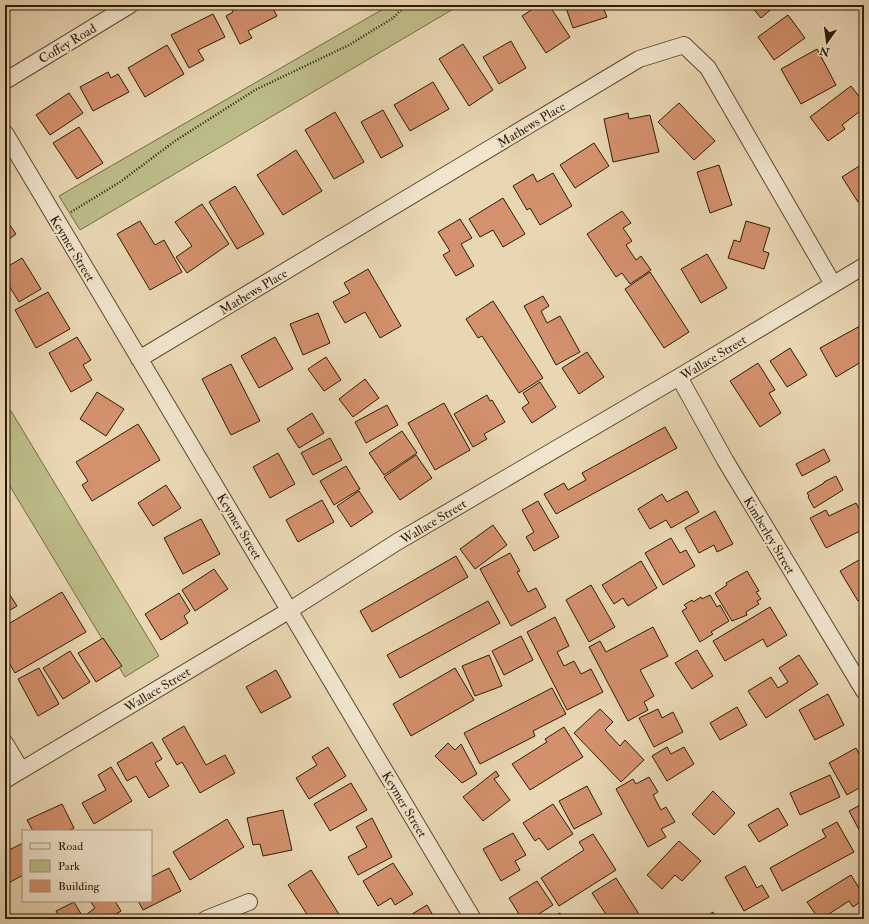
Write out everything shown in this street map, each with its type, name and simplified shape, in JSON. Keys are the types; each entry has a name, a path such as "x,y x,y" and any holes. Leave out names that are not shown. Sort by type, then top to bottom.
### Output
{"street":[{"name":"Coffey Road","path":"5,81 130,5"},
{"name":"Mathews Place","path":"139,359 639,59 684,45 708,68 833,284"},
{"name":"Keymer Street","path":"5,133 474,919"},
{"name":"Wallace Street","path":"5,780 290,610 397,542 679,377 864,266"},
{"name":"Kimberley Street","path":"679,377 725,460 864,691"},
{"path":"5,743 21,770"},
{"path":"206,919 248,902"}],"path":[{"path":"57,221 120,182 181,137 254,90 360,39 393,18 406,5"}],"green space":[{"path":"390,5 460,5 80,230 59,196"},
{"path":"5,401 159,656 125,677 5,478"}],"building":[{"path":"5,5 12,5 14,7 5,13"},
{"path":"229,5 271,5 277,16 248,31 252,38 240,44 226,16 233,12"},
{"path":"539,5 549,5 570,37 546,53 522,16"},
{"path":"565,5 602,5 607,17 573,28"},
{"path":"750,5 776,5 761,18"},
{"path":"213,14 225,37 198,50 204,60 189,68 171,35"},
{"path":"788,15 805,38 774,60 758,37"},
{"path":"511,41 526,68 499,84 483,57"},
{"path":"463,44 493,90 469,106 439,59"},
{"path":"167,45 184,74 145,97 128,68"},
{"path":"817,49 836,85 801,104 781,69"},
{"path":"108,72 111,78 118,74 129,92 93,111 80,87"},
{"path":"433,82 449,109 410,131 394,105"},
{"path":"851,86 864,103 864,108 842,125 845,129 828,141 810,117"},
{"path":"69,93 83,113 50,135 36,115"},
{"path":"679,103 715,141 694,160 658,122"},
{"path":"383,110 403,146 381,158 361,122"},
{"path":"335,112 364,162 334,179 305,130"},
{"path":"628,113 629,119 650,115 659,152 613,162 604,119"},
{"path":"79,127 103,163 77,179 53,143"},
{"path":"594,143 609,166 575,188 560,165"},
{"path":"296,150 322,191 283,215 257,175"},
{"path":"864,163 864,198 858,202 842,177"},
{"path":"719,165 732,205 710,213 697,172"},
{"path":"553,173 572,206 540,225 530,208 527,210 513,186 533,174 537,182"},
{"path":"235,186 264,234 237,249 209,202"},
{"path":"503,198 525,234 503,247 493,230 480,237 469,219"},
{"path":"202,204 229,244 187,273 176,257 192,246 175,222"},
{"path":"622,211 631,223 623,228 632,241 626,245 636,260 641,256 651,270 630,284 622,273 616,277 587,234"},
{"path":"5,218 16,234 5,242"},
{"path":"460,219 472,238 461,244 474,266 456,276 443,255 450,251 438,232"},
{"path":"140,221 155,245 164,240 182,272 150,290 117,234"},
{"path":"746,221 770,228 763,251 769,253 764,269 728,258 734,240 740,242"},
{"path":"707,254 727,288 701,303 681,269"},
{"path":"22,258 41,289 19,302 5,279 5,268"},
{"path":"368,269 401,326 380,338 365,312 345,323 333,302 350,293 344,283"},
{"path":"650,272 689,332 664,348 625,289"},
{"path":"48,292 70,329 36,348 15,310"},
{"path":"543,296 549,306 541,311 547,323 560,316 580,352 556,365 524,306"},
{"path":"493,301 543,378 519,393 482,336 478,338 466,319"},
{"path":"318,313 330,343 303,355 290,324"},
{"path":"860,326 864,335 864,367 861,362 836,377 820,348"},
{"path":"77,337 91,360 83,365 92,380 71,392 49,353"},
{"path":"275,337 293,369 259,388 241,356"},
{"path":"790,348 807,375 787,387 770,361"},
{"path":"587,352 604,377 579,394 562,368"},
{"path":"326,357 341,380 324,391 308,369"},
{"path":"758,363 775,390 769,393 781,413 760,427 730,381"},
{"path":"231,364 260,421 231,435 202,379"},
{"path":"365,379 379,398 353,417 339,399"},
{"path":"540,382 556,407 532,423 522,408 529,403 523,393"},
{"path":"97,392 124,409 106,436 80,419"},
{"path":"487,395 490,401 492,400 505,422 484,434 487,439 473,447 454,414"},
{"path":"444,403 470,450 435,470 408,423"},
{"path":"387,405 398,425 366,443 355,422"},
{"path":"312,413 324,433 299,448 287,429"},
{"path":"138,424 160,460 92,501 82,485 88,481 76,462"},
{"path":"665,427 677,448 556,514 544,494 564,483 568,490 586,480 582,473"},
{"path":"402,431 417,453 384,475 369,453"},
{"path":"330,438 342,460 313,475 301,453"},
{"path":"824,449 830,461 802,476 796,464"},
{"path":"278,453 295,484 270,498 253,467"},
{"path":"416,455 432,478 400,500 384,477"},
{"path":"346,466 360,489 334,505 320,481"},
{"path":"836,476 843,490 814,508 807,493"},
{"path":"166,485 181,508 153,526 138,503"},
{"path":"359,491 373,512 351,527 337,506"},
{"path":"687,491 699,512 671,528 666,520 650,529 638,509 662,494 667,502"},
{"path":"322,500 334,522 298,542 286,520"},
{"path":"538,501 559,537 534,551 526,537 534,532 522,510"},
{"path":"856,503 864,518 864,529 826,548 810,518 826,510 829,516"},
{"path":"715,511 733,544 717,552 714,545 699,553 685,528"},
{"path":"201,519 220,554 183,574 164,538"},
{"path":"493,525 507,545 475,569 460,549"},
{"path":"671,538 680,553 686,550 695,566 663,585 645,553"},
{"path":"510,553 520,571 517,572 528,592 536,588 546,607 511,626 480,569"},
{"path":"456,556 468,577 372,632 360,611"},
{"path":"864,557 864,597 858,601 840,571"},
{"path":"641,561 657,588 628,606 623,598 614,604 602,585"},
{"path":"214,569 228,589 195,611 182,590"},
{"path":"747,571 759,591 756,592 761,599 757,601 759,604 746,612 747,615 732,621 715,593 727,585 726,583"},
{"path":"591,585 615,627 589,642 566,600"},
{"path":"5,587 17,606 5,613"},
{"path":"62,592 86,632 15,673 5,656 5,626"},
{"path":"179,593 190,611 184,616 188,623 161,640 145,614"},
{"path":"710,595 717,607 720,605 729,621 711,632 713,634 700,642 682,611 687,608 684,605 692,600 693,602 701,597 702,599"},
{"path":"488,601 500,623 400,678 387,655"},
{"path":"770,607 787,635 767,647 763,639 725,661 713,641"},
{"path":"555,617 569,646 557,652 564,666 574,661 581,674 591,669 603,692 567,710 527,632"},
{"path":"653,627 668,656 640,670 654,696 644,702 648,710 628,721 589,647 600,641 606,652"},
{"path":"521,636 533,660 504,675 492,651"},
{"path":"103,638 122,666 96,682 78,653"},
{"path":"697,650 713,676 692,689 675,663"},
{"path":"70,651 90,682 63,699 43,668"},
{"path":"489,655 502,686 475,696 462,666"},
{"path":"799,655 818,684 766,718 748,691 771,677 778,688 788,682 779,668"},
{"path":"39,668 59,704 38,716 18,679"},
{"path":"455,668 474,700 411,736 393,704"},
{"path":"276,670 291,697 261,713 246,687"},
{"path":"552,688 566,714 533,731 535,736 480,764 464,733"},
{"path":"828,694 844,725 815,740 799,710"},
{"path":"737,707 747,725 720,740 710,723"},
{"path":"600,709 613,722 605,730 620,746 625,740 644,760 621,782 574,733"},
{"path":"658,709 662,718 673,712 683,732 654,747 639,718"},
{"path":"184,726 206,765 225,755 235,773 200,793 182,762 177,765 162,739"},
{"path":"564,727 583,757 530,790 512,764 547,742 545,739"},
{"path":"152,742 162,759 155,763 169,786 149,798 136,776 127,781 117,763"},
{"path":"448,743 455,750 461,744 477,774 462,783 435,756"},
{"path":"328,747 346,776 309,799 296,778 317,765 312,757"},
{"path":"667,747 671,754 684,747 694,764 667,781 652,756"},
{"path":"856,748 864,762 864,785 847,795 829,763"},
{"path":"111,767 132,801 94,824 82,803 106,790 98,775"},
{"path":"496,771 499,776 494,779 510,800 483,821 463,797"},
{"path":"830,775 840,797 800,815 790,793"},
{"path":"649,777 658,792 653,795 661,810 666,807 675,822 661,829 666,837 648,847 616,789 633,779 636,784"},
{"path":"351,783 367,810 330,831 314,804"},
{"path":"587,786 602,814 574,829 559,801"},
{"path":"713,791 735,813 714,835 692,814"},
{"path":"864,803 864,839 849,811"},
{"path":"62,804 74,828 70,830 32,830 27,820"},
{"path":"553,804 573,834 548,850 539,838 535,841 523,823"},
{"path":"778,808 788,825 759,842 748,825"},
{"path":"283,810 292,850 263,856 260,844 253,845 247,818"},
{"path":"372,818 392,857 358,875 348,857 367,847 356,827"},
{"path":"227,819 244,847 190,880 173,852"},
{"path":"837,822 854,852 782,891 770,868 826,837 822,830"},
{"path":"513,833 526,855 515,861 520,870 501,881 483,849"},
{"path":"593,834 616,870 559,906 541,878 584,850 579,842"},
{"path":"679,841 701,861 682,881 675,875 662,889 647,875"},
{"path":"22,844 22,876 5,885 5,852"},
{"path":"393,863 413,894 395,905 391,898 378,906 363,881"},
{"path":"745,866 757,888 762,885 769,897 744,911 725,877"},
{"path":"169,868 181,891 143,910 139,902 152,902 152,876"},
{"path":"311,870 342,919 310,919 288,885"},
{"path":"851,875 864,896 864,899 853,907 849,901 819,919 807,902"},
{"path":"616,878 642,919 609,919 592,893"},
{"path":"537,881 553,905 531,919 522,919 509,898"},
{"path":"74,902 84,919 60,919 56,911"},
{"path":"91,902 116,902 121,911 108,919 90,919 87,914 95,908"},
{"path":"427,905 435,919 404,919"},
{"path":"713,912 717,919 702,919"},
{"path":"560,913 563,919 549,919"}]}
